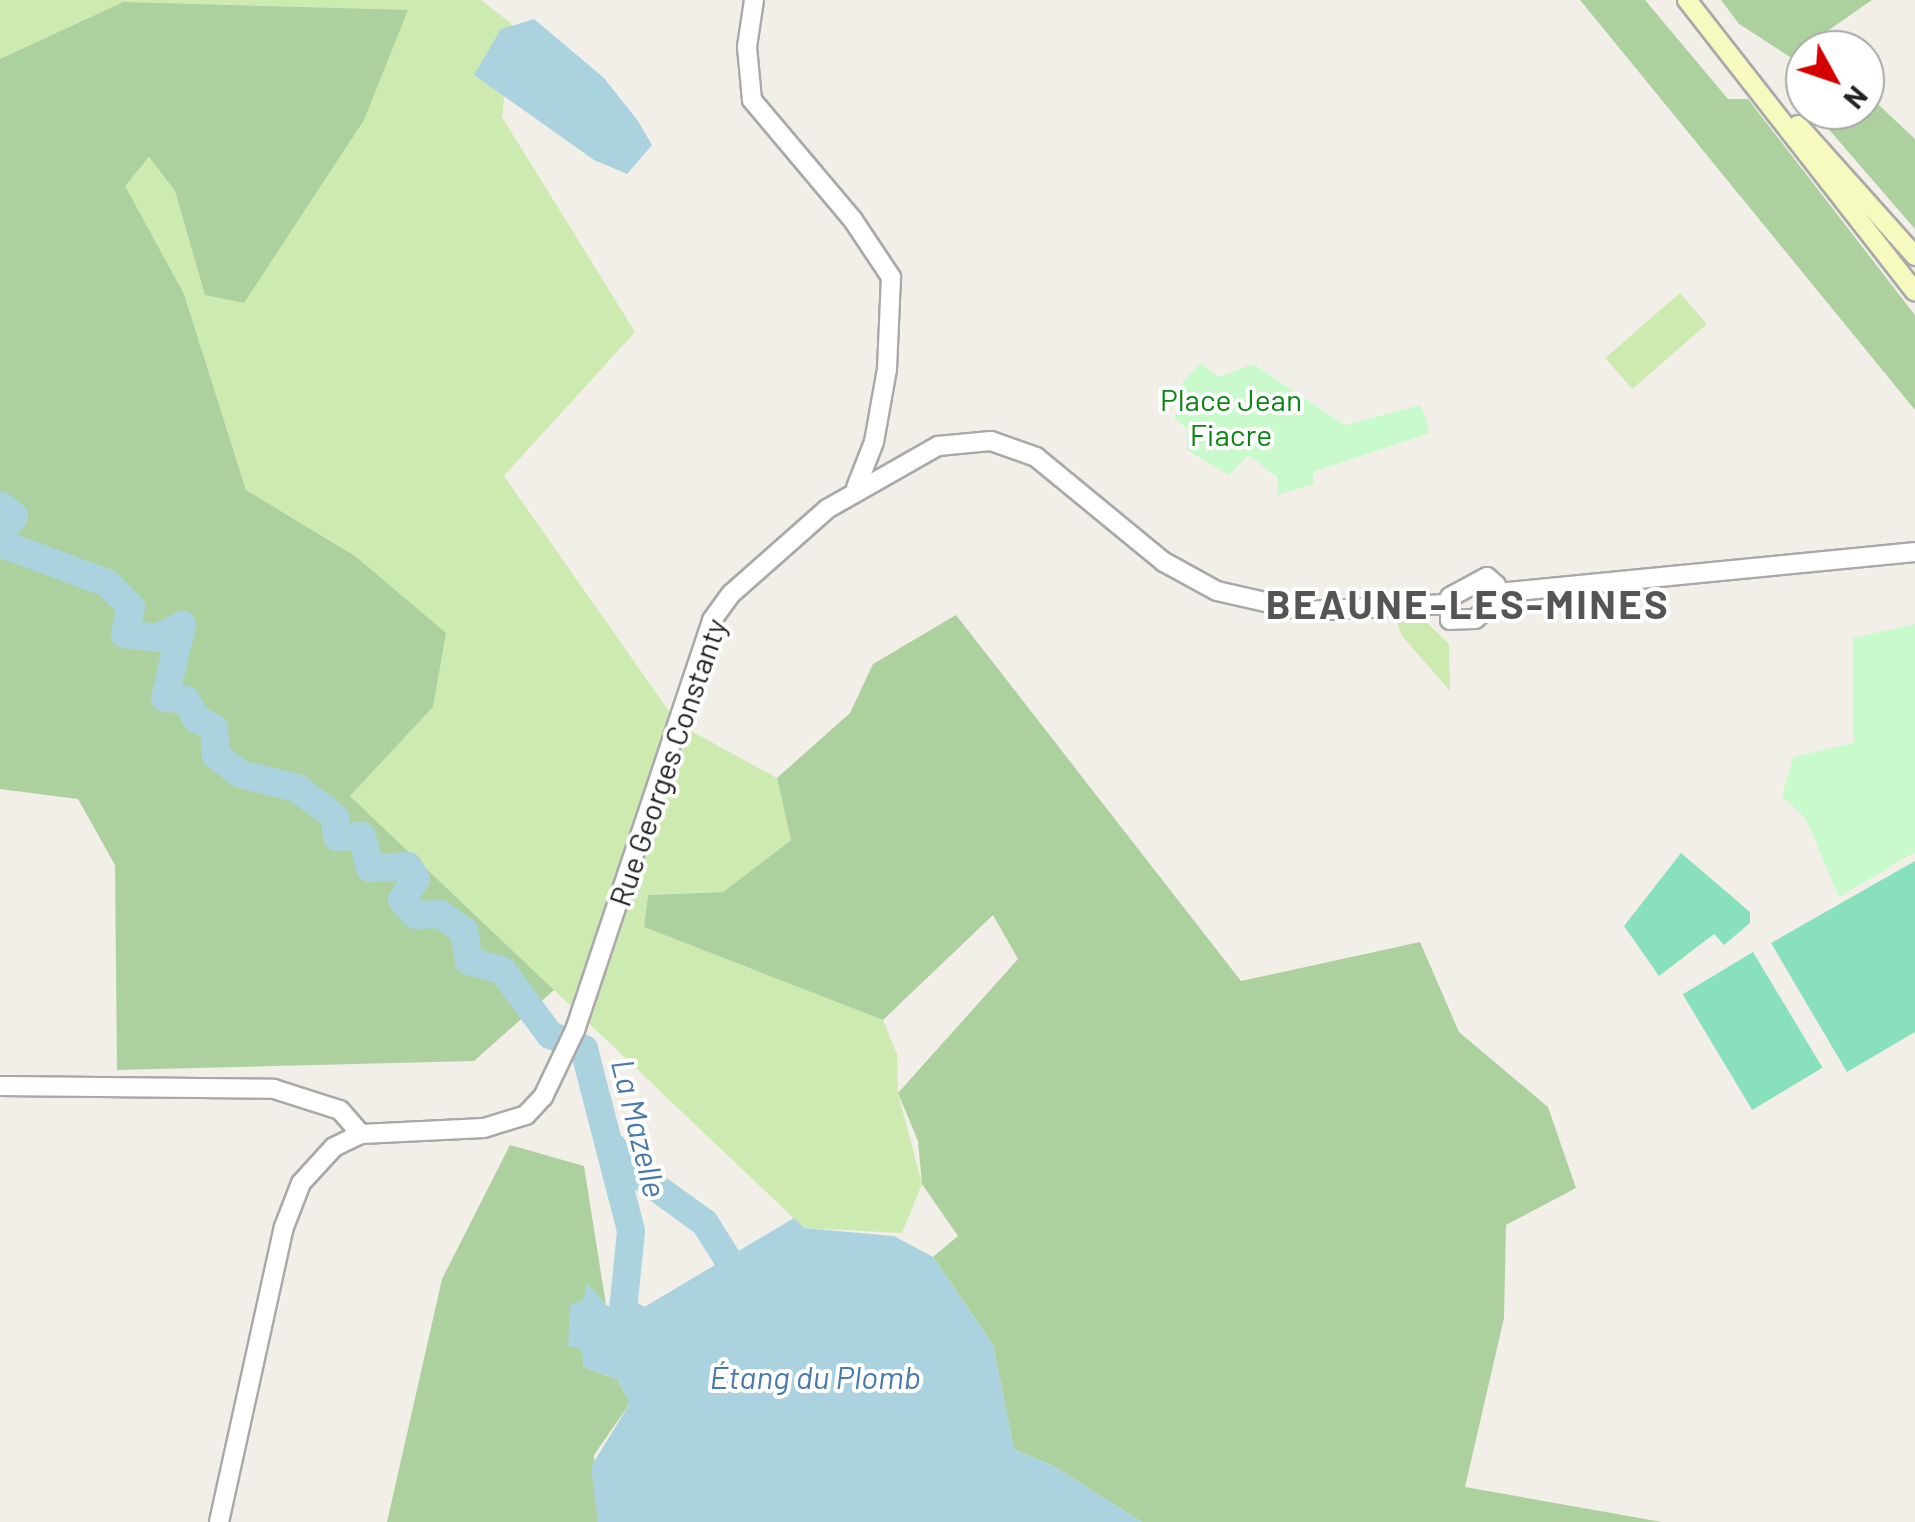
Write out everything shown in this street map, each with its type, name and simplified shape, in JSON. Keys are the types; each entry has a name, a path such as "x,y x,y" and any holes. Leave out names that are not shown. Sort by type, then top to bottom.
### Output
{"main road":[{"path":"1687,0 1756,82 1915,256"},
{"path":"1756,82 1915,292"}],"street":[{"path":"754,0 747,48 752,100 853,220 891,277 887,369 871,455 856,489"},
{"name":"Rue Georges Constanty","path":"362,1134 504,1124 526,1115 544,1097 575,1030 712,620 730,594 856,489 904,462 966,438 1016,446 1164,562 1254,603 1304,611 1446,604"},
{"path":"871,455 904,462"},
{"path":"1497,593 1915,552"},
{"path":"1481,577 1492,580 1497,593 1486,612 1468,622 1450,620 1446,604 1481,577"},
{"path":"0,1086 258,1087 340,1110 362,1134 314,1166 291,1205 219,1522"}],"green space":[{"path":"0,0 481,0 512,24 502,117 635,332 504,476 678,724 777,778 791,840 723,892 648,895 644,927 883,1020 897,1054 898,1093 922,1184 902,1233 804,1228 350,796 433,707 355,556 246,490 184,294 124,186 149,157 175,191 205,295 123,2 0,59"},
{"path":"1580,0 1645,0 1728,99 1748,99 1915,315 1915,410"},
{"path":"1721,0 1872,0 1829,30 1785,30 1785,54 1739,24"},
{"path":"123,2 408,10 364,120 244,303 205,295 175,191 149,157 125,186 184,294 246,490 355,556 446,633 433,707 350,796 554,990 474,1061 117,1070 115,865 78,799 0,789 0,59"},
{"path":"1885,111 1915,139 1915,229 1829,130 1885,130"},
{"path":"1680,293 1707,324 1632,389 1605,358"},
{"name":"Place Jean Fiacre","path":"1201,363 1218,377 1253,364 1345,425 1421,405 1430,433 1313,472 1314,484 1277,495 1278,478 1248,455 1229,475 1187,450 1187,429 1174,417 1183,405 1171,395"},
{"path":"956,615 1241,981 1420,942 1459,1032 1548,1107 1576,1188 1506,1225 1504,1318 1465,1487 1662,1522 1142,1522 1055,1467 1014,1449 993,1345 933,1257 958,1236 922,1184 918,1141 898,1093 1018,959 993,915 883,1020 644,927 648,895 723,892 791,840 777,778 850,713 873,664"},
{"path":"1405,616 1424,620 1449,644 1450,691 1402,636 1397,622"},
{"path":"1915,624 1915,852 1839,897 1806,819 1782,796 1793,757 1853,743 1853,638"},
{"path":"1681,853 1750,912 1750,923 1724,945 1714,934 1659,976 1624,926"},
{"path":"1915,861 1915,1032 1847,1072 1771,943"},
{"path":"1753,952 1823,1068 1752,1110 1683,994"},
{"path":"510,1145 584,1166 606,1305 588,1285 583,1367 617,1379 630,1403 594,1455 598,1522 387,1522 442,1279"}],"water":[{"path":"534,19 604,78 638,121 652,145 627,174 594,160 474,75 501,29"},
{"name":"Étang du Plomb","path":"794,1218 804,1228 894,1236 933,1257 993,1345 1014,1449 1055,1467 1142,1522 598,1522 591,1467 630,1403 617,1379 583,1367 582,1349 568,1346 570,1305 583,1300 587,1283 606,1305 623,1311 646,1306"}],"waterway":[{"name":"La Mazelle","path":"0,505 14,516 0,537"},
{"name":"La Mazelle","path":"0,543 107,583 131,607 125,634 157,638 182,625 165,698 186,700 196,718 214,728 216,755 240,774 297,788 335,817 337,837 362,836 370,868 408,866 416,879 402,900 416,915 440,914 464,931 469,961 503,971 550,1035 584,1049 631,1231 623,1311 656,1329"},
{"path":"613,1147 632,1170 705,1223 745,1287"}],"district":[{"name":"BEAUNE-LES-MINES","path":"1468,603"}]}
